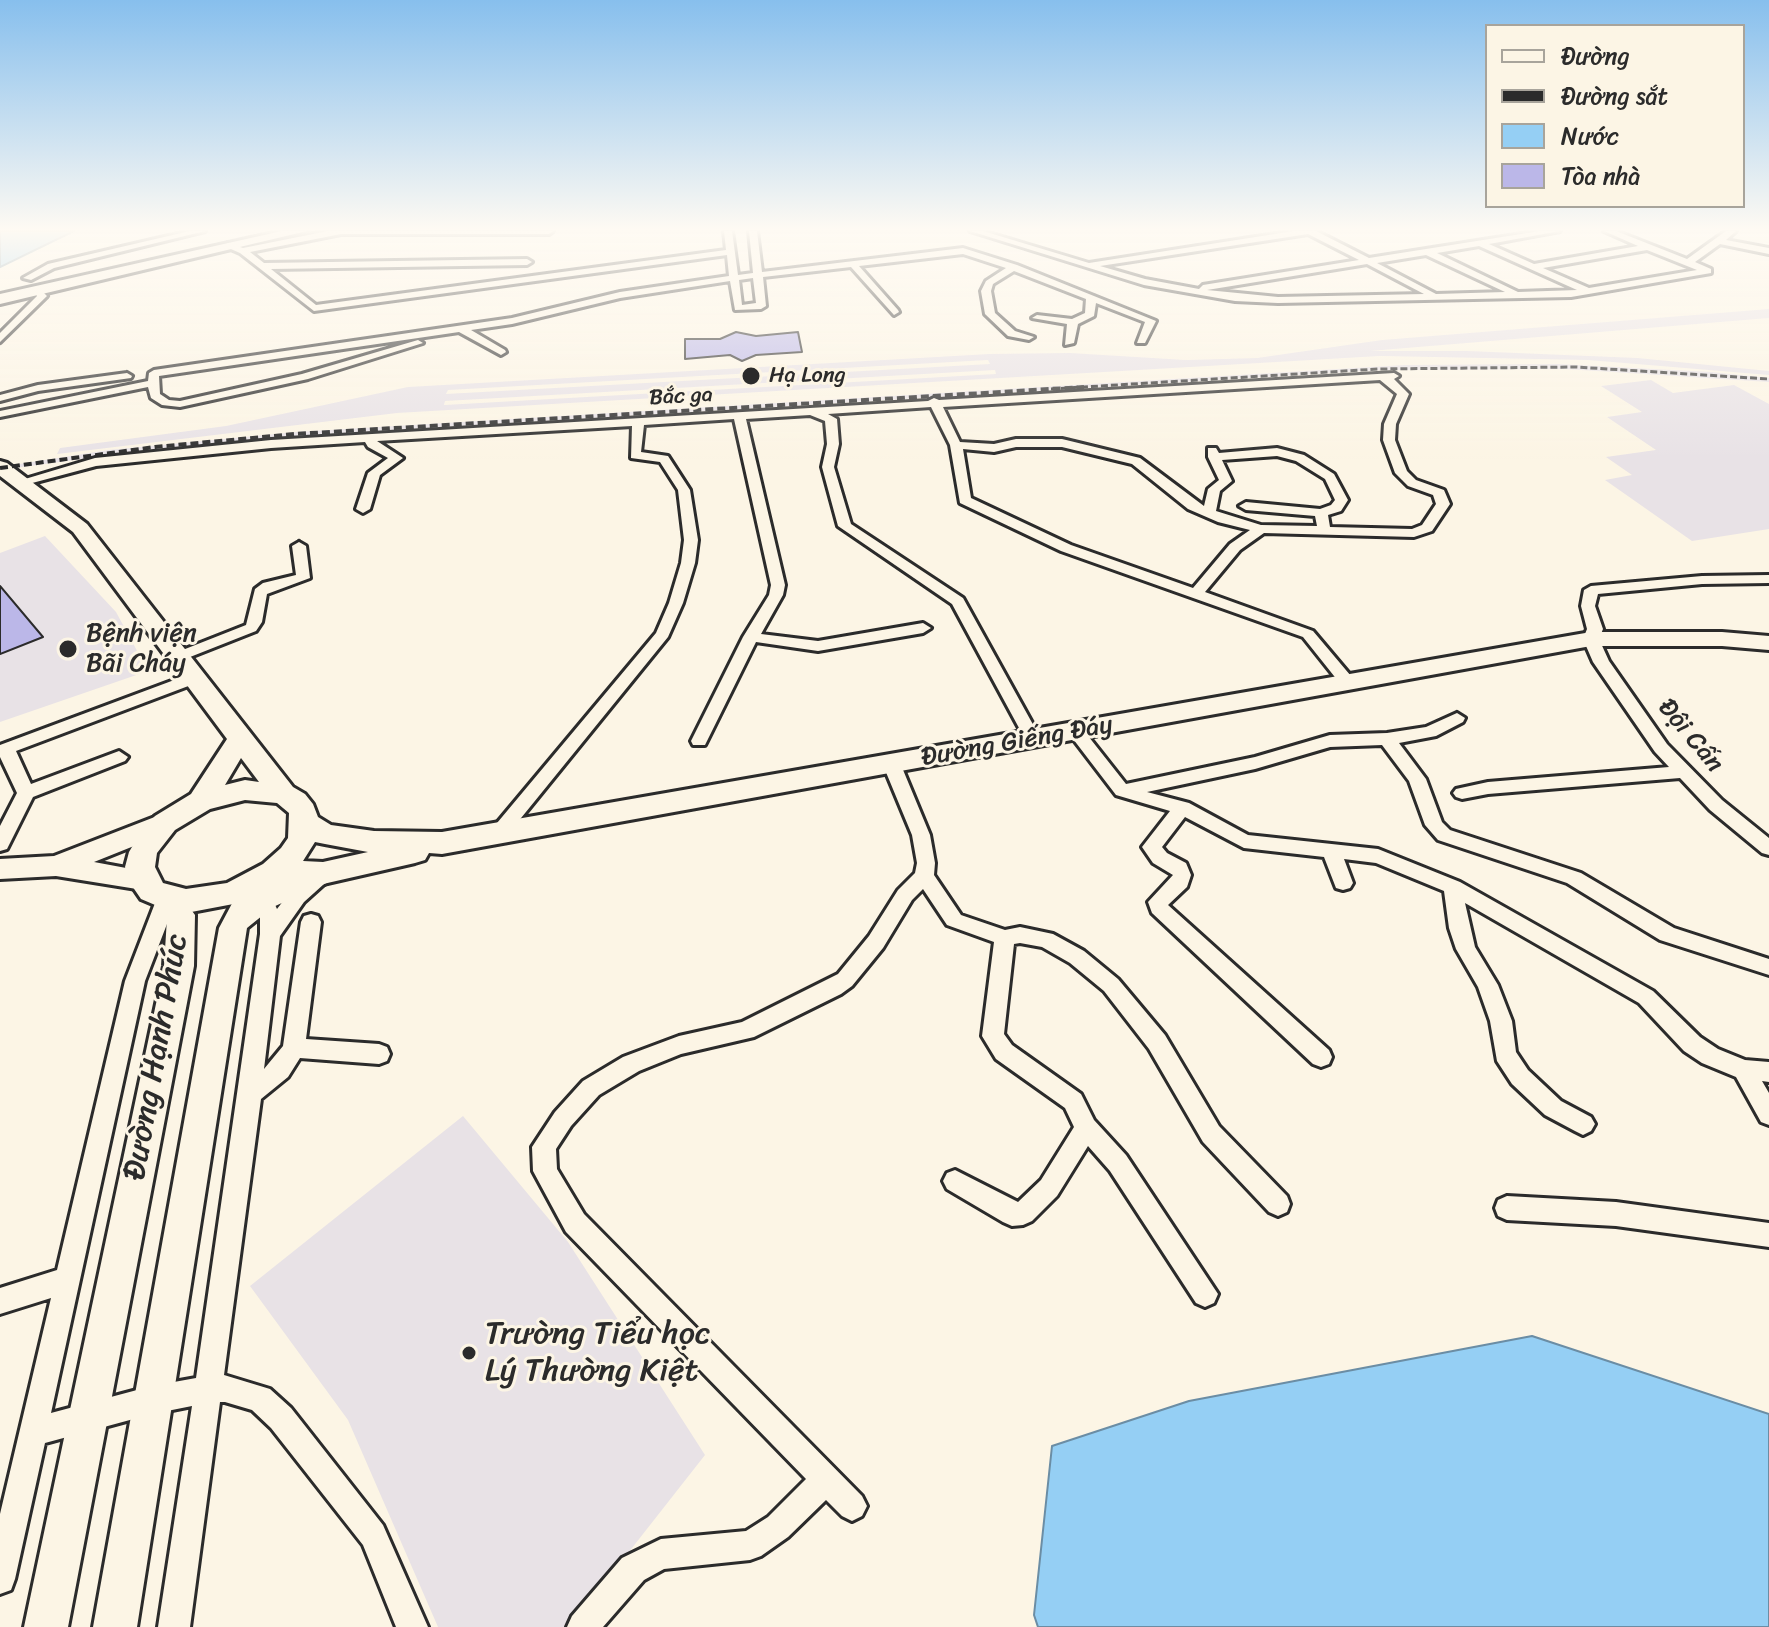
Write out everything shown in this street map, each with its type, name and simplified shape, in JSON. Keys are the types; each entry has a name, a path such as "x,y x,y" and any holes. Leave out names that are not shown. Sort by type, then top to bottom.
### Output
{"main road":[{"path":"0,467 80,528 180,656 239,740 283,794 295,801 303,811 305,823 302,840 264,885 209,899 186,901 155,889 56,866 0,869"},
{"name":"Đường Giếng Đáy","path":"305,823 325,834 374,842 442,843 1591,639 1706,638 1769,643"},
{"path":"201,801 239,740"},
{"path":"56,866 165,823 201,801 245,790 283,794"},
{"path":"155,889 140,867 143,852 165,823"},
{"name":"Đường Giếng Đáy","path":"264,885 402,857 442,843"},
{"name":"Đường Hạnh Phúc","path":"115,1627 233,928 264,885"},
{"name":"Đường Hạnh Phúc","path":"46,1627 179,966 181,915 155,889"}],"street":[{"path":"0,339 31,307"},
{"path":"0,398 38,388 153,378 462,329 570,307"},
{"path":"890,307 894,312"},
{"path":"989,307 990,314 1012,334 1029,337"},
{"path":"1037,318 1073,322 1088,317 1090,307"},
{"path":"1114,307 1151,321 1141,341"},
{"path":"1069,343 1073,322"},
{"path":"153,378 155,396 166,403 180,404 304,377 462,329 501,352"},
{"name":"Bắc ga","path":"21,482 95,462 369,437 934,401 1389,377 1403,394 1390,424 1389,440 1401,473 1412,483 1439,493 1443,504 1427,528 1414,533 1324,531"},
{"path":"0,414 153,378"},
{"path":"934,401 956,445 965,500 1066,548 1308,634 1348,682"},
{"path":"808,410 831,419 833,444 828,467 845,526 958,601 1033,739"},
{"path":"699,741 751,637 776,595 778,585 739,414"},
{"path":"498,834 663,634 676,603 688,563 691,540 684,490 664,459 635,455 639,420"},
{"path":"363,509 374,473 397,458 372,444 369,437"},
{"path":"956,445 994,448 1016,443 1062,443 1136,461 1193,506 1261,529 1324,531 1321,513"},
{"path":"1209,513 1214,489 1226,481 1226,475 1213,454 1277,452 1300,458 1330,477 1342,500 1336,508 1321,513 1246,506"},
{"path":"1197,593 1235,547 1261,529"},
{"path":"180,656 251,628 260,592 268,586 303,578 299,546"},
{"path":"1591,639 1595,629 1588,606 1591,590 1702,580 1769,579"},
{"path":"751,637 818,646 923,628"},
{"name":"Đội Cấn","path":"1591,639 1601,662 1681,772 1769,848"},
{"path":"26,793 3,750 193,678"},
{"path":"1122,791 1255,763 1330,741 1387,739 1430,732 1457,718"},
{"path":"1075,731 1122,791 1183,808 1244,841 1378,856 1453,887 1646,997 1692,1044 1710,1056 1744,1070 1769,1072"},
{"path":"1387,739 1417,779 1434,825 1444,835 1574,878 1667,934 1769,967"},
{"path":"0,844 26,793 119,757"},
{"path":"852,1506 575,1223 545,1171 544,1147 563,1119 591,1088 631,1064 679,1045 746,1030 845,980 876,942 905,895 924,876 926,863 921,835 892,765"},
{"path":"1462,793 1488,788 1681,772"},
{"path":"1183,808 1151,847 1160,858 1179,868 1182,875 1180,882 1158,902 1159,908 1321,1057"},
{"path":"1331,849 1343,883"},
{"path":"270,934 297,897 323,873"},
{"path":"924,876 954,920 1005,938 1020,935 1046,940 1077,957 1111,985 1157,1042 1211,1134 1278,1204"},
{"path":"174,1627 270,934 264,885"},
{"path":"1453,887 1462,939 1488,985 1501,1021 1505,1054 1520,1077 1553,1108 1583,1124"},
{"name":"Đường Hạnh Phúc","path":"0,1579 155,889"},
{"path":"250,1094 280,1070 294,1048 311,922"},
{"path":"1005,938 993,1036 1004,1052 1073,1101 1086,1128 1118,1163 1205,1294"},
{"path":"294,1048 379,1054"},
{"path":"1744,1070 1769,1115"},
{"path":"955,1181 1012,1214 1023,1213 1049,1188 1086,1128"},
{"path":"1507,1208 1616,1214 1769,1235"},
{"path":"0,1301 69,1279"},
{"path":"34,1432 152,1400 206,1390 225,1388 260,1399 281,1418 373,1535 412,1627"},
{"path":"583,1627 633,1569 661,1554 750,1545 778,1527 825,1480"}],"shaded area":[{"path":"1769,309 1769,318 1370,351 1468,351 1638,358 1769,371 1769,375 1588,360 1380,356 397,413 57,454 60,448 226,426 408,387 989,354 1070,353 1186,360 1257,358 1382,340","holes":["988,360 990,364 446,394 448,390","995,370 996,374 444,405 445,401"]},
{"path":"1558,364 1711,372 1769,378 1769,382 1565,369 1381,370 295,436 164,448 0,470 0,467 109,450 296,432 1404,365"},
{"path":"1651,380 1673,393 1734,385 1769,404 1769,529 1692,541 1605,480 1632,475 1606,457 1656,450 1607,417 1642,412 1601,386"},
{"name":"Bệnh viện Bãi Cháy","path":"45,536 116,612 148,671 0,722 0,553"},
{"name":"Trường Tiểu học Lý Thường Kiệt","path":"463,1116 568,1242 705,1455 570,1627 438,1627 348,1420 250,1286"}],"water":[{"path":"1532,1336 1769,1414 1769,1627 1038,1627 1034,1615 1052,1446 1189,1401"}],"building":[{"path":"736,332 756,336 798,332 802,352 756,355 742,361 730,355 685,359 685,339 720,339"},
{"path":"0,586 43,637 0,654"}],"railway":[{"path":"1072,388 1378,369 1576,367 1769,379"},
{"path":"1072,388 1084,387"},
{"path":"0,468 155,447 295,434 1072,388"},
{"path":"1051,389 1072,388"}],"place":[{"name":"Hạ Long","path":"751,376"},
{"name":"Bệnh viện Bãi Cháy","path":"68,649"},
{"name":"Trường Tiểu học Lý Thường Kiệt","path":"469,1353"}]}
